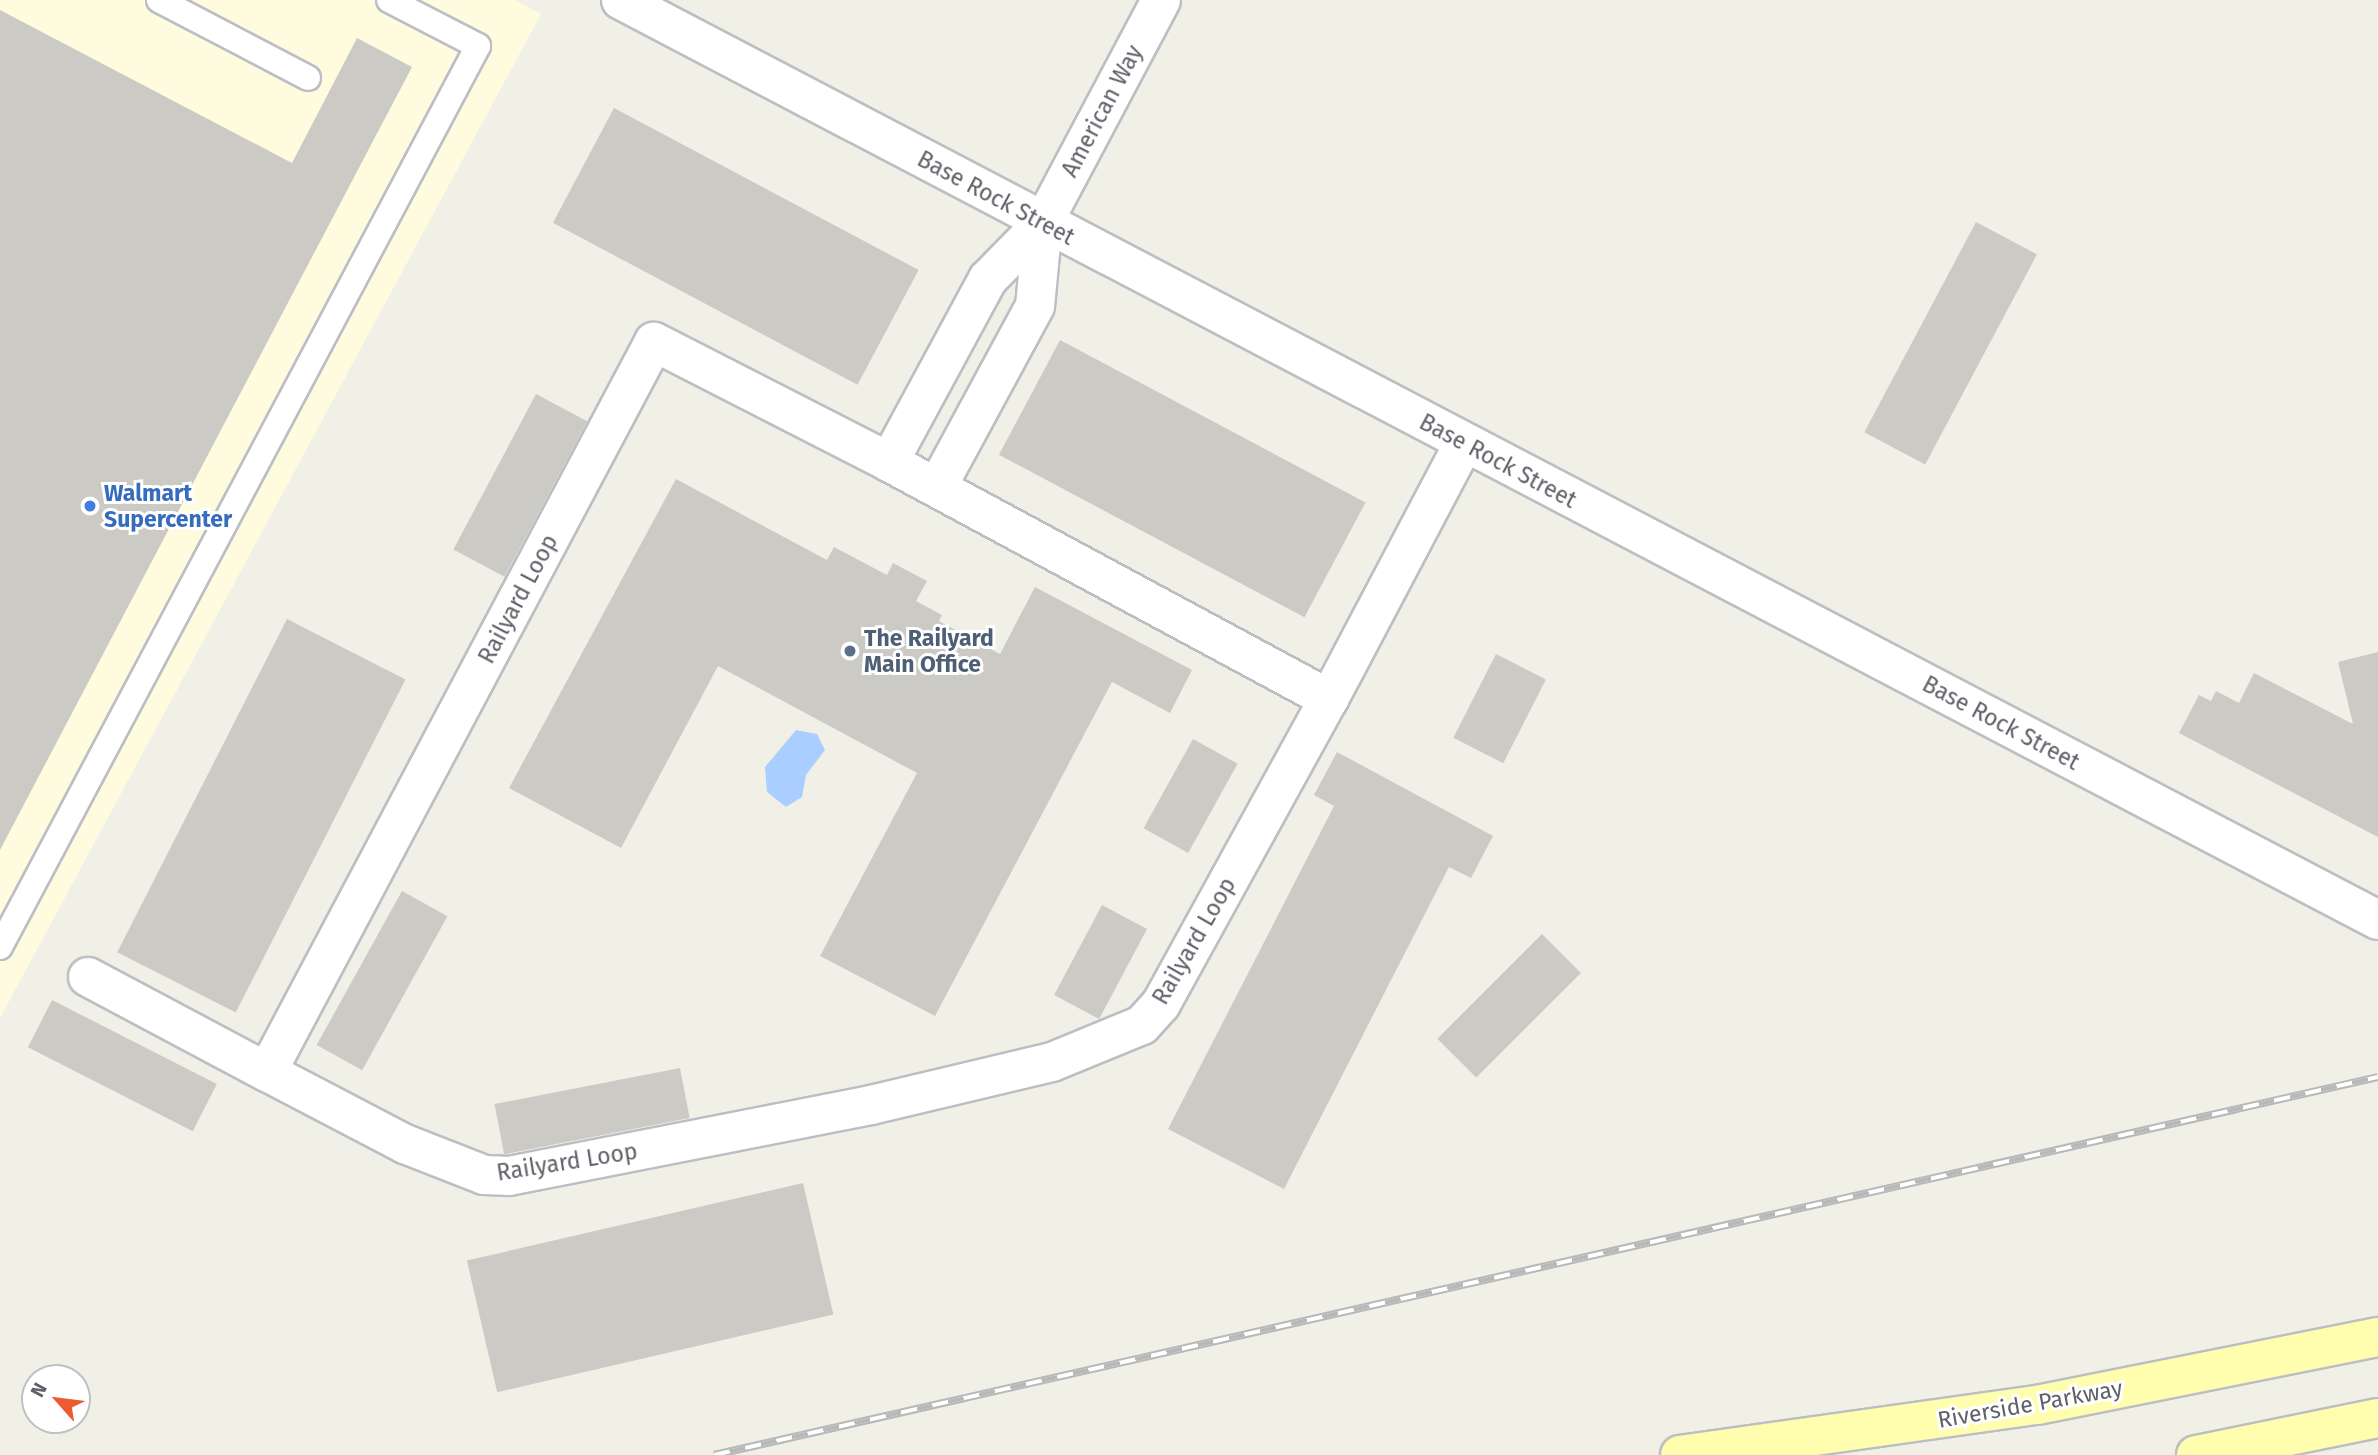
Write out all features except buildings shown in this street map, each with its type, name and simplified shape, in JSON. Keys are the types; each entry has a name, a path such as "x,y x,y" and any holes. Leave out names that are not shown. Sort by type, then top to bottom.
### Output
{"main road":[{"name":"Riverside Parkway","path":"1680,1455 2037,1405 2378,1337"},
{"path":"2196,1455 2378,1418"}],"street":[{"name":"Base Rock Street","path":"621,0 2377,920"},
{"name":"American Way","path":"1043,223 1161,0"},
{"path":"889,462 988,279 1043,223"},
{"path":"937,487 1035,306 1043,223"},
{"name":"Railyard Loop","path":"654,342 889,462 1329,699 1161,1004 1142,1025 1052,1062 871,1105 509,1176 484,1175 405,1144 267,1072 654,342"},
{"path":"1329,699 1464,443"},
{"path":"88,977 267,1072"}],"lane":[{"path":"159,0 307,78"},
{"path":"0,947 478,46 389,0"}],"shaded area":[{"path":"0,0 515,0 541,14 0,1018"}],"water":[{"path":"796,730 817,734 825,750 806,775 802,797 786,807 767,792 765,767"}],"railway":[{"path":"714,1455 2378,1077"}],"place":[{"name":"Walmart Supercenter","path":"90,506"},
{"name":"The Railyard Main Office","path":"850,651"}]}
